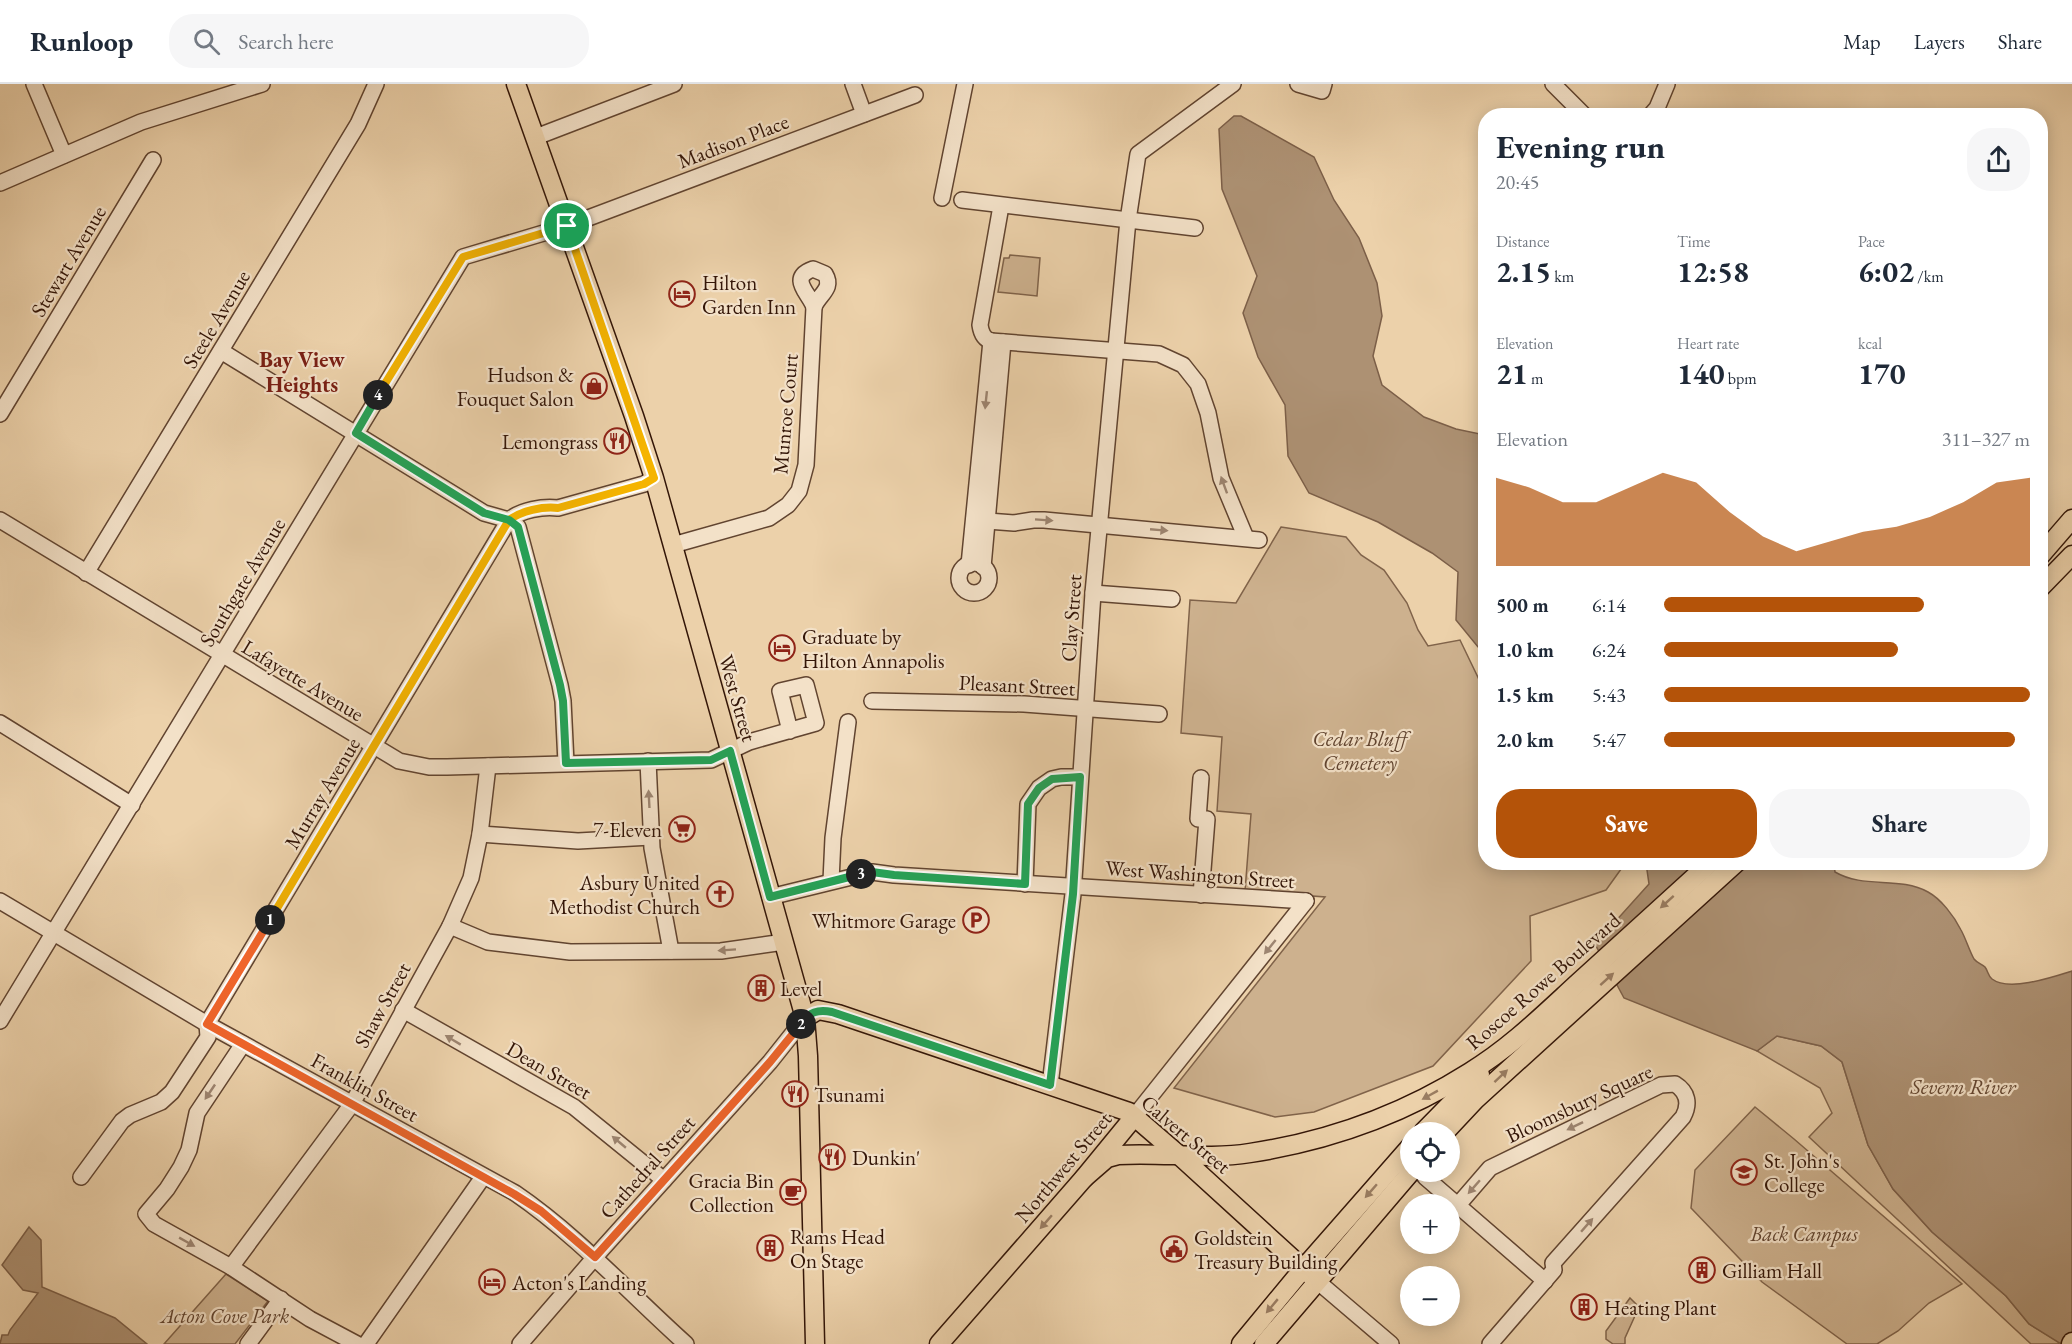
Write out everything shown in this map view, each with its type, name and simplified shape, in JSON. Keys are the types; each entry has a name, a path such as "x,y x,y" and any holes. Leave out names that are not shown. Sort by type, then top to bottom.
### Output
{"main road":[{"name":"West Street","path":"516,84 654,478 805,1018 808,1056 815,1344"},
{"path":"2048,547 2072,519"},
{"path":"2048,580 2072,555"},
{"name":"Roscoe Rowe Boulevard","path":"1558,1012 1702,870"},
{"name":"Roscoe Rowe Boulevard","path":"1084,1178 1107,1158 1118,1155 1246,1154 1316,1141 1363,1126 1414,1104 1471,1072 1558,1012 1727,870"},
{"name":"Calvert Street","path":"805,1018 819,1010 832,1012 1129,1112 1317,1281"},
{"path":"1454,1122 1558,1012"},
{"path":"1432,1122 1514,1041"},
{"name":"Northwest Street","path":"939,1344 1084,1178 1134,1117"},
{"path":"1241,1344 1400,1158"},
{"path":"1264,1344 1317,1281 1410,1182"}],"street":[{"path":"34,84 64,155"},
{"path":"0,183 141,122 227,89 262,84"},
{"name":"Steele Avenue","path":"86,573 358,124 376,84"},
{"path":"536,137 674,84"},
{"path":"853,84 864,114"},
{"path":"942,198 965,84"},
{"name":"Clay Street","path":"1050,1085 1074,886 1093,592 1128,220 1138,154 1233,84"},
{"path":"1298,84 1323,87"},
{"path":"1553,84 1577,108"},
{"path":"1657,108 1667,84"},
{"name":"Madison Place","path":"567,226 915,95"},
{"name":"Stewart Avenue","path":"0,414 153,160"},
{"path":"962,200 1195,228"},
{"path":"980,520 1014,524 1033,519 1253,539 1221,478 1208,413 1198,384 1183,365 1159,354 998,342 987,340 981,333 980,324 1001,206"},
{"name":"Southgate Avenue","path":"0,1021 463,257 567,226"},
{"name":"Munroe Court","path":"673,545 769,518 788,505 799,491 806,465 814,307"},
{"path":"976,566 998,342"},
{"path":"221,351 484,513 509,520 519,530 560,685 566,763"},
{"path":"509,520 521,513 550,507 558,508 644,484 654,478"},
{"name":"Lafayette Avenue","path":"0,520 399,761 415,765 447,767 711,760 749,742 790,731"},
{"name":"Murray Avenue","path":"81,1177 122,1121 160,1102 172,1092 208,1037 207,1024 509,520"},
{"path":"1093,592 1172,599"},
{"name":"Pleasant Street","path":"872,701 1013,704 1159,714"},
{"path":"831,881 833,838 848,722"},
{"path":"0,723 132,805"},
{"path":"648,761 653,858 671,951"},
{"name":"Shaw Street","path":"231,1267 352,1104 450,926 471,878 480,834 488,766"},
{"path":"1025,884 1028,804 1039,788 1052,779 1080,777"},
{"path":"1200,895 1207,819 1198,819 1201,778"},
{"path":"480,834 578,841 651,837"},
{"name":"West Washington Street","path":"770,897 872,872 1306,902"},
{"name":"Franklin Street","path":"0,901 207,1024 541,1211 595,1257 686,1344"},
{"name":"Northwest Street","path":"1134,1117 1306,902"},
{"path":"450,926 488,942 585,953 721,951 784,942"},
{"name":"Dean Street","path":"403,1010 574,1107 664,1180"},
{"name":"Cathedral Street","path":"520,1344 770,1062 805,1018"},
{"path":"243,1044 196,1113 189,1150 181,1167 167,1189 146,1214 154,1224 231,1267 310,1319 357,1344"},
{"name":"Bloomsbury Square","path":"1460,1203 1490,1168 1661,1085 1675,1084 1680,1088 1687,1100 1683,1117 1553,1263 1550,1276"},
{"path":"366,1344 483,1177"},
{"path":"1428,1182 1444,1194"},
{"path":"1460,1207 1550,1276 1490,1344"},
{"name":"Calvert Street","path":"1317,1281 1391,1344"},
{"path":"248,1344 281,1299"}],"green space":[{"path":"1010,255 1040,258 1037,296 998,292 1004,258 1009,258"},
{"name":"Cedar Bluff Cemetery","path":"1281,527 1346,537 1361,555 1384,570 1407,603 1418,630 1428,646 1460,640 1478,677 1478,870 1620,870 1606,890 1530,916 1531,961 1433,1066 1314,1112 1275,1117 1174,1088 1325,897 1245,891 1251,814 1217,811 1222,737 1181,733 1190,600 1236,603"},
{"path":"1777,1036 1821,1046 1842,1062 1868,1145 1893,1189 1932,1232 2006,1296 2029,1324 2059,1342 2058,1344 2031,1344 1809,1137 1832,1113 1820,1088 1757,1051"},
{"name":"Back Campus","path":"1755,1107 1962,1284 1929,1303 1898,1331 1877,1344 1847,1344 1762,1282 1691,1208 1695,1170"},
{"name":"Acton Cove Park","path":"226,1274 268,1301 235,1344 164,1344"},
{"path":"1630,1298 1639,1307 1625,1338 1625,1344 1613,1344 1606,1339 1606,1331"}],"water":[{"path":"1234,116 1241,116 1314,157 1334,200 1359,238 1377,283 1382,316 1373,356 1382,385 1424,417 1456,429 1478,434 1478,647 1456,620 1458,572 1432,553 1378,522 1309,493 1288,456 1285,405 1258,357 1243,313 1257,276 1222,189 1219,129"},
{"name":"Severn River","path":"1647,870 1835,870 1846,877 1917,887 1933,895 1955,919 1974,959 1985,967 1991,978 2000,983 2020,984 2072,971 2072,1344 2061,1344 2029,1324 2006,1296 1932,1232 1893,1189 1868,1145 1842,1062 1821,1046 1777,1036 1757,1051 1624,998 1595,944 1649,884"},
{"path":"29,1227 41,1240 42,1287 115,1318 147,1344 0,1344 2,1335 8,1335 38,1293 23,1290 2,1265"}],"place":[{"name":"Hilton Garden Inn","path":"682,294"},
{"name":"Hudson & Fouquet Salon","path":"594,386"},
{"name":"Lemongrass","path":"617,441"},
{"name":"Graduate by Hilton Annapolis","path":"782,648"},
{"name":"7-Eleven","path":"682,829"},
{"name":"Asbury United Methodist Church","path":"720,894"},
{"name":"Whitmore Garage","path":"976,920"},
{"name":"Level","path":"761,988"},
{"name":"Tsunami","path":"795,1094"},
{"name":"Dunkin'","path":"832,1157"},
{"name":"St. John's College","path":"1744,1172"},
{"name":"Gracia Bin Collection","path":"793,1192"},
{"name":"Rams Head On Stage","path":"770,1248"},
{"name":"Goldstein Treasury Building","path":"1174,1249"},
{"name":"Gilliam Hall","path":"1702,1270"},
{"name":"Acton's Landing","path":"492,1282"},
{"name":"Heating Plant","path":"1584,1307"}],"district":[{"name":"Bay View Heights","path":"302,372"}],"route":[{"path":"567,226 463,257 356,433 484,513 509,520 518,527 560,685 566,763 711,760 730,751 770,897 872,872 1025,884 1028,804 1039,788 1052,779 1080,777 1073,894 1050,1085 838,1014 819,1010 805,1018 770,1062 595,1257 541,1211 514,1194 207,1024 509,520 521,513 550,507 558,508 644,484 654,478 567,226"}]}
